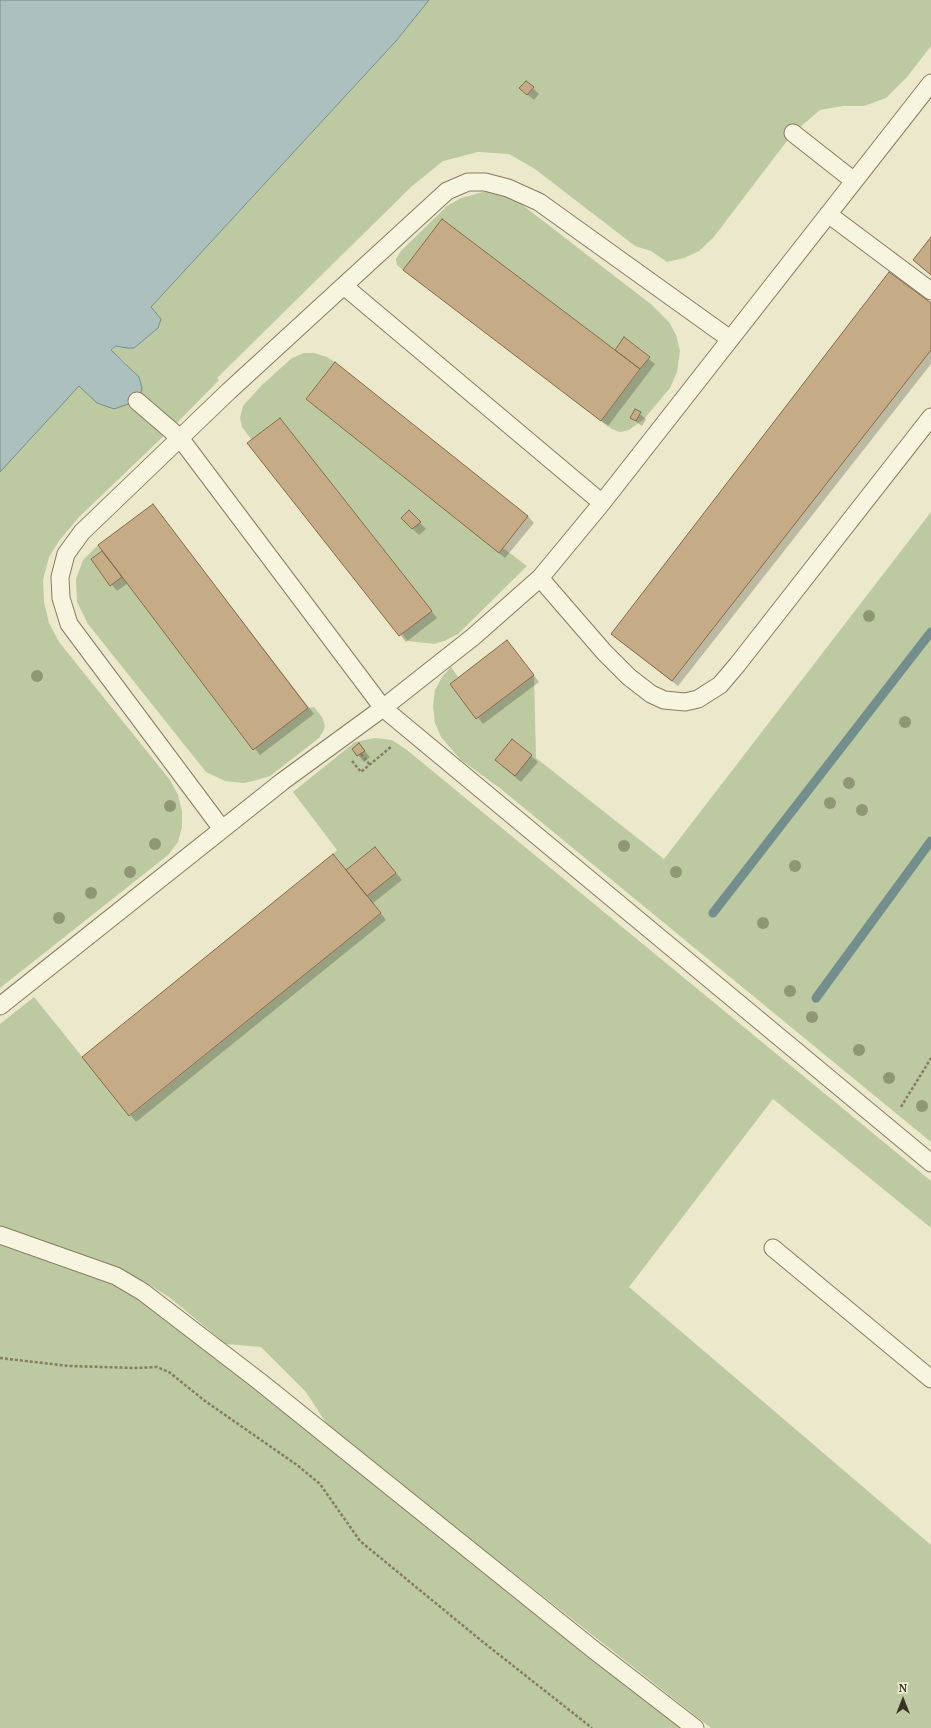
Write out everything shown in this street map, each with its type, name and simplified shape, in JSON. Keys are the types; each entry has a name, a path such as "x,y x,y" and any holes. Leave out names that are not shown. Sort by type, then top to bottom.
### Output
{"lane":[{"path":"0,1006 283,781 383,708 473,637 540,578 602,503 931,83"},
{"path":"793,133 854,181"},
{"path":"222,830 69,624 61,598 60,577 66,554 82,532 229,391 447,191 468,182 485,182 508,188 539,202 730,339"},
{"path":"828,214 931,291"},
{"path":"344,286 602,503"},
{"path":"137,401 180,438 383,708 931,1163"},
{"path":"540,578 604,652 629,677 651,694 664,700 675,702 685,702 698,699 720,684 737,665 931,416"},
{"path":"0,1235 116,1276 143,1292 259,1381 594,1650 695,1728"},
{"path":"773,1248 931,1379"}],"path":[{"path":"336,742 361,772 411,731"},
{"path":"361,754 370,765"},
{"path":"888,1128 931,1058"},
{"path":"0,1358 68,1366 136,1368 157,1367 169,1372 205,1401 320,1484 360,1541 483,1642 592,1728"}],"green space":[{"path":"429,0 931,0 931,46 907,77 886,98 864,106 843,106 820,110 793,133 713,238 699,251 684,258 667,262 651,251 635,246 535,169 509,154 478,152 443,161 411,187 217,378 219,380 171,429 79,517 59,541 49,557 43,580 44,602 49,623 59,642 170,780 178,795 182,811 182,827 178,842 168,855 0,988 0,471 79,385 88,395 127,364 111,351 116,346 134,348 158,328 151,307 396,41"},
{"path":"483,192 500,193 516,200 652,305 669,322 676,335 680,351 677,372 670,388 644,419 629,430 620,432 612,429 601,421 650,357 624,337 615,350 442,219 403,270 397,265 396,259 401,251 447,206 461,198"},
{"path":"304,353 314,353 327,357 335,362 306,399 499,553 503,548 527,566 458,634 434,644 408,641 402,634 432,611 280,418 252,440 242,427 240,418 243,406 262,385 292,358"},
{"path":"931,512 931,1142 501,789 461,760 441,737 435,723 433,706 435,690 442,677 451,667 458,677 450,684 476,719 534,675 536,758 664,859"},
{"path":"98,545 102,551 91,559 110,585 122,577 253,750 308,708 314,707 322,717 325,726 319,738 270,776 257,780 244,783 225,781 206,772 88,624 77,602 76,579 83,560"},
{"path":"375,738 392,740 407,750 931,1181 931,1228 773,1099 629,1287 931,1545 931,1728 711,1728 330,1429 306,1392 261,1347 226,1344 169,1297 145,1282 0,1228 0,1024 34,997 130,1116 381,913 367,896 396,873 375,847 346,870 333,854 337,850 293,792 355,742"},
{"path":"0,1241 117,1285 138,1295 685,1728 0,1728"}],"shaded area":[{"path":"0,0 429,0 396,41 151,307 161,319 158,328 134,348 116,346 111,350 139,377 142,388 141,394 137,401 114,409 97,403 79,386 0,472"}],"building":[{"path":"526,81 534,87 527,95 519,88"},
{"path":"442,219 640,369 601,421 403,270"},
{"path":"931,237 931,275 913,260"},
{"path":"889,272 931,303 931,350 672,681 611,634"},
{"path":"624,337 650,357 640,369 615,350"},
{"path":"335,362 528,516 499,553 306,399"},
{"path":"635,409 641,412 636,421 630,418"},
{"path":"280,418 432,611 399,636 247,443"},
{"path":"153,504 308,708 253,750 98,545"},
{"path":"409,510 421,522 412,529 401,518"},
{"path":"102,551 122,577 110,586 91,559"},
{"path":"507,640 534,675 476,719 450,684"},
{"path":"512,739 532,755 515,776 495,760"},
{"path":"359,743 365,751 357,756 352,749"},
{"path":"375,847 396,873 367,896 346,870"},
{"path":"333,854 381,913 129,1116 82,1057"}],"waterway":[{"path":"713,913 931,632"},
{"path":"816,998 931,841"}]}
